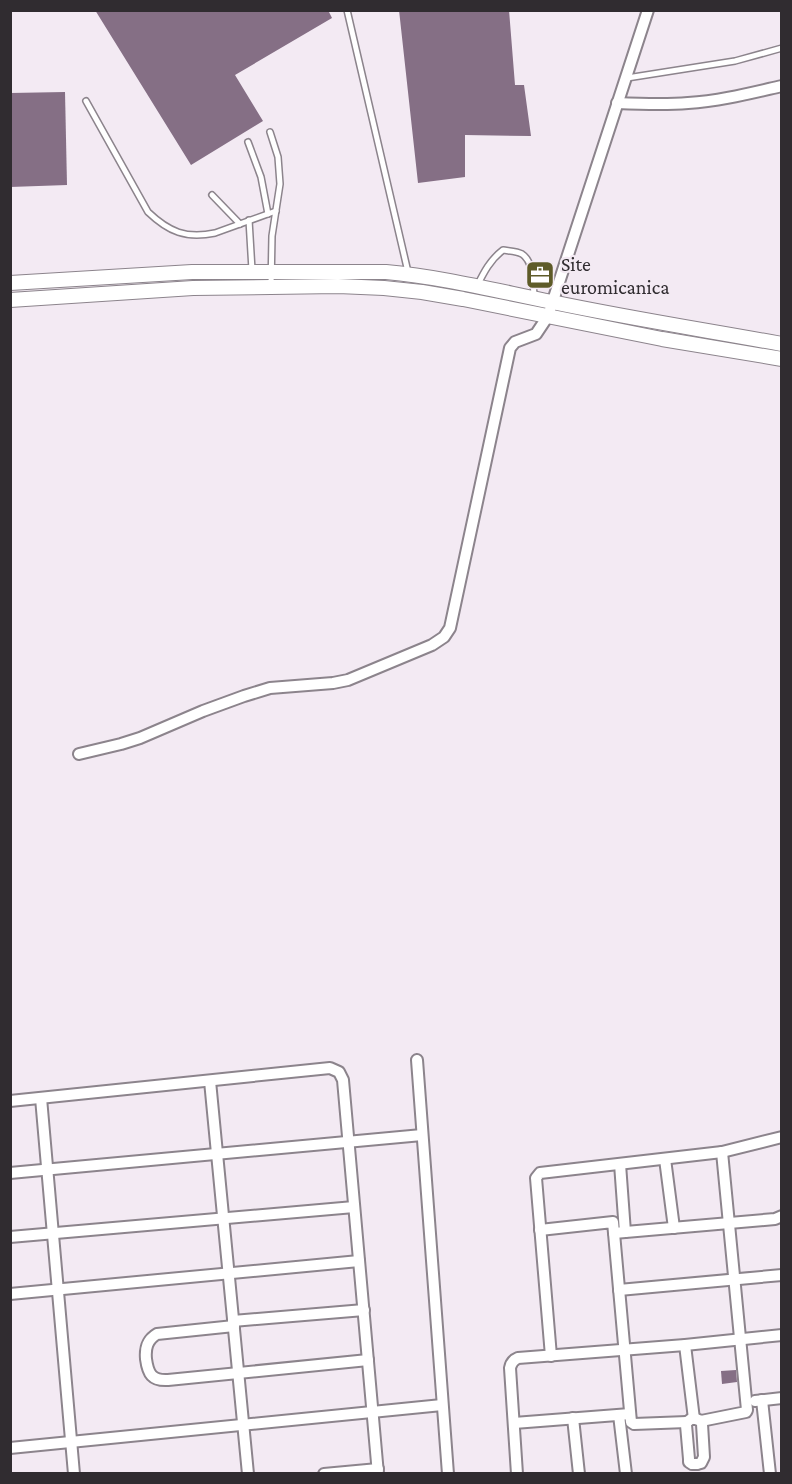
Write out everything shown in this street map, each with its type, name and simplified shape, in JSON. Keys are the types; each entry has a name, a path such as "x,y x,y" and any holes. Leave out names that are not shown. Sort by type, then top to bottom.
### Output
{"street":[{"path":"79,754 140,738 203,711 270,688 348,680 432,645 444,637 450,628 510,348 515,342 536,334 548,316 648,10"},
{"path":"618,103 691,103 728,98 782,86"},
{"path":"10,283 162,273 365,271 409,274 782,344"},
{"path":"10,300 183,289 271,287 344,287 412,291 662,339 782,359"},
{"path":"417,1060 448,1473"},
{"path":"10,1101 330,1068 341,1074 378,1471 324,1473"},
{"path":"210,1081 249,1473"},
{"path":"41,1098 74,1473"},
{"path":"10,1173 422,1135"},
{"path":"551,1356 537,1175 722,1152 781,1138"},
{"path":"625,1414 634,1424 694,1421 746,1412 722,1152"},
{"path":"665,1159 674,1228"},
{"path":"620,1164 619,1290 624,1350 626,1473"},
{"path":"10,1237 354,1207"},
{"path":"620,1232 775,1219 782,1216"},
{"path":"540,1230 612,1221 620,1232"},
{"path":"10,1294 359,1260"},
{"path":"619,1290 782,1275"},
{"path":"364,1310 234,1323 157,1334 147,1343 145,1352 149,1373 159,1380 368,1360"},
{"path":"518,1473 510,1368 512,1362 518,1358 782,1335"},
{"path":"685,1345 694,1421 704,1457 697,1469 688,1459 694,1421"},
{"path":"746,1401 782,1398"},
{"path":"762,1400 770,1473"},
{"path":"10,1448 442,1405"},
{"path":"514,1422 625,1414"},
{"path":"573,1418 579,1473"}],"lane":[{"path":"347,10 409,274"},
{"path":"626,78 735,61 782,48"},
{"path":"86,101 148,212 160,224 177,232 195,235 215,233 276,211"},
{"path":"270,132 279,171 279,191 272,236 271,287"},
{"path":"248,142 261,177 268,214"},
{"path":"212,195 240,224"},
{"path":"249,220 253,272"},
{"path":"477,286 490,262 503,250 520,253 527,260 531,271 534,298"}],"building":[{"path":"95,10 328,10 332,18 235,75 263,121 191,165"},
{"path":"399,10 509,10 515,85 524,85 531,136 465,135 465,177 418,183"},
{"path":"65,92 67,185 10,187 10,93"},
{"path":"736,1370 737,1382 722,1384 721,1371"}],"place":[{"name":"Site euromicanica","path":"540,275"}]}
